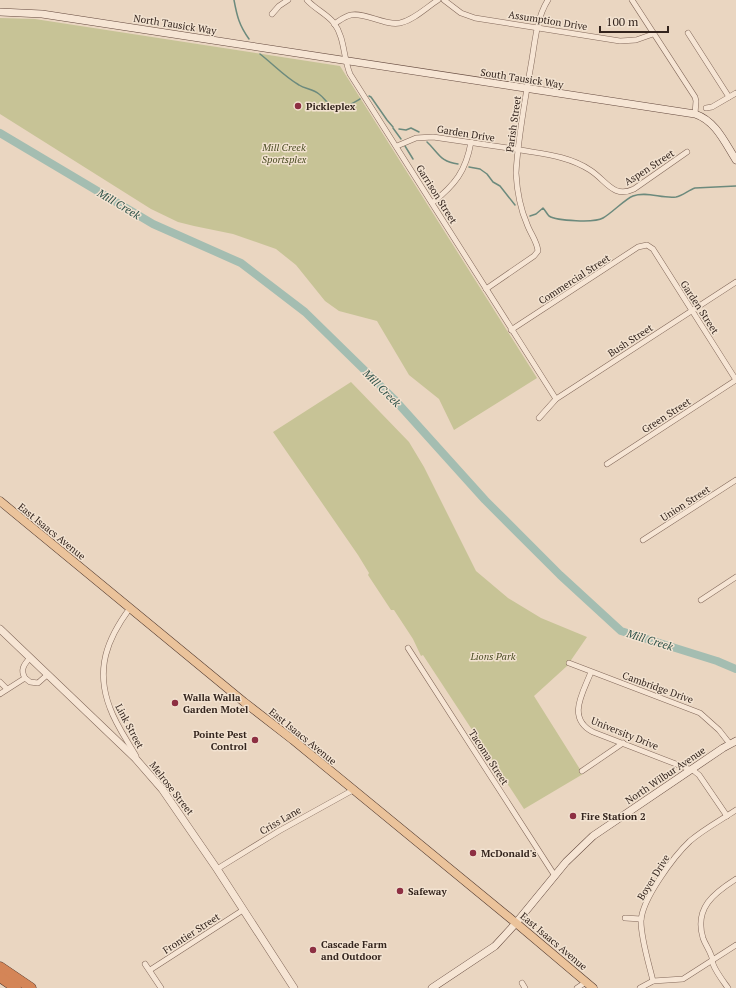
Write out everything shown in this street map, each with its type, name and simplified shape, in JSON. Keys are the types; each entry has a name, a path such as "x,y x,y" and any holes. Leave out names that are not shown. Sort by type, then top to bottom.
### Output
{"highway":[{"path":"0,967 31,988"},
{"path":"0,977 16,988"}],"main road":[{"name":"North Tausick Way","path":"0,12 42,14 346,61"},
{"name":"South Tausick Way","path":"346,61 695,114"},
{"path":"695,114 702,116 712,124 736,160"},
{"name":"East Isaacs Avenue","path":"0,500 244,702 516,923 593,988"},
{"name":"Melrose Street","path":"0,629 140,764 168,796 294,988"},
{"name":"North Wilbur Avenue","path":"432,988 491,949 516,923 572,856 600,830 733,743"}],"street":[{"path":"272,14 279,6 288,0"},
{"name":"Garrison Street","path":"307,0 334,24 343,41 346,61 350,74 556,399"},
{"path":"334,24 346,16 353,14 399,23 409,19 438,0"},
{"name":"Assumption Drive","path":"444,0 454,9 467,16 629,41 643,39 653,34"},
{"name":"Parish Street","path":"486,289 534,256 538,251 527,224 518,195 516,173 527,89 538,27 542,11 548,0"},
{"path":"632,0 695,97 695,114"},
{"path":"688,33 729,97"},
{"path":"706,108 712,107 736,93"},
{"name":"Garden Drive","path":"397,146 409,140 422,137 433,137 559,156 575,162 593,172 619,192"},
{"path":"432,203 447,191 460,176 467,159 471,142"},
{"name":"Aspen Street","path":"619,192 624,193 634,189 687,152"},
{"name":"Garden Street","path":"647,245 653,249 736,380"},
{"name":"Commercial Street","path":"512,330 638,247 647,245"},
{"name":"Bush Street","path":"539,418 556,399 736,282"},
{"name":"Green Street","path":"607,464 736,380"},
{"name":"Union Street","path":"643,540 736,480"},
{"path":"701,600 736,577"},
{"name":"Link Street","path":"130,608 110,638 104,661 104,679 105,694 110,709 140,764"},
{"name":"Tacoma Street","path":"408,648 555,876"},
{"path":"30,658 23,668 22,673 25,678 30,682 38,682 47,675"},
{"name":"Cambridge Drive","path":"569,663 700,713 733,743"},
{"name":"University Drive","path":"591,672 578,707 578,716 580,721 588,729 691,770"},
{"path":"0,694 25,678"},
{"path":"0,682 7,690"},
{"path":"582,770 623,743"},
{"path":"691,770 699,775 726,816"},
{"name":"Criss Lane","path":"217,869 273,834 354,790"},
{"name":"Boyer Drive","path":"653,981 642,929 643,910 650,893 680,852 692,840 736,810"},
{"path":"728,988 714,966 702,933 702,915 710,898 736,878"},
{"name":"Frontier Street","path":"150,970 243,910"},
{"path":"626,918 642,919"},
{"path":"640,988 653,981 683,979 736,945"},
{"path":"145,964 161,988"},
{"path":"577,988 586,982"},
{"path":"522,983 525,988"}],"green space":[{"name":"Mill Creek Sportsplex","path":"0,18 35,19 340,66 537,378 454,430 439,399 409,375 377,321 339,311 325,301 296,265 276,249 233,234 178,222 151,209 0,114"},
{"name":"Lions Park","path":"351,382 409,442 424,467 476,571 508,598 541,618 587,637 567,666 534,696 583,774 524,809 423,655 421,656 413,639 394,610 391,610 368,575 369,573 358,555 273,432"}],"waterway":[{"path":"234,0 239,20 249,39"},
{"path":"260,54 289,78 301,86 317,92 331,106 337,108 343,107 360,99"},
{"path":"369,96 393,127"},
{"path":"393,128 401,139"},
{"path":"399,129 406,130 411,128 419,132"},
{"name":"Mill Creek","path":"0,133 153,224 241,263 305,312 394,399 485,500 560,575 621,631 717,661 736,669"},
{"path":"427,142 443,159 458,164"},
{"path":"405,146 413,159"},
{"path":"469,167 480,169 487,174 493,182 500,186 515,205"},
{"path":"530,216 536,214 543,208 549,216 553,218 585,221 599,220 633,196 644,194 676,197 695,188 736,186"}],"place":[{"name":"Pickleplex","path":"298,106"},
{"name":"Walla Walla Garden Motel","path":"175,703"},
{"name":"Pointe Pest Control","path":"255,740"},
{"name":"Fire Station 2","path":"573,816"},
{"name":"McDonald's","path":"473,853"},
{"name":"Safeway","path":"400,891"},
{"name":"Cascade Farm and Outdoor","path":"313,950"}]}
